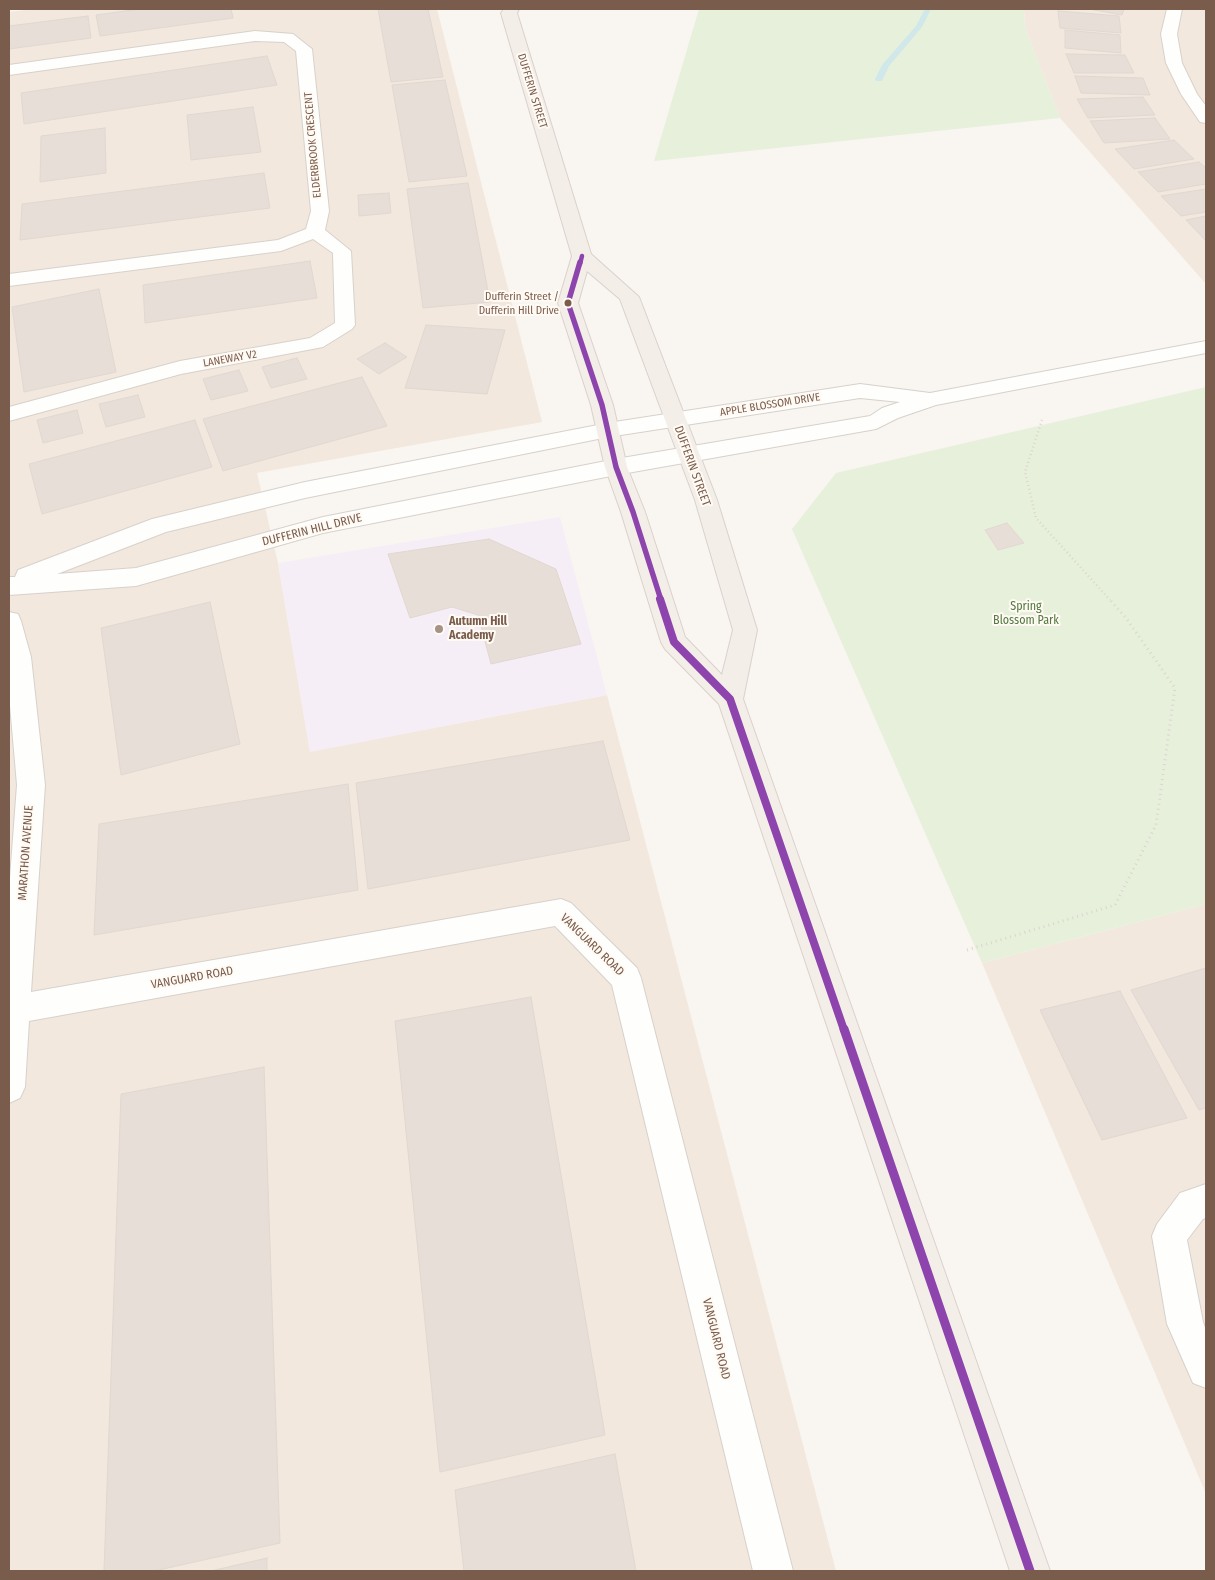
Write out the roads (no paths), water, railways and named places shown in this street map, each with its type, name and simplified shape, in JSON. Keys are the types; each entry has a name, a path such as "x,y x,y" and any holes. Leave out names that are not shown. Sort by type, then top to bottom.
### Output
{"main road":[{"name":"DUFFERIN STREET","path":"507,10 582,256 629,297 706,500 745,630 730,699"},
{"path":"582,256 568,303 602,405 616,467 633,512 674,642 730,699 1030,1571"}],"street":[{"path":"1174,9 1168,34 1174,63 1189,94 1206,118"},
{"name":"ELDERBROOK CRESCENT","path":"9,70 255,36 288,37 304,49 320,212 316,232"},
{"path":"9,280 281,245 316,232"},
{"name":"LANEWAY V2","path":"9,414 180,368 316,343 346,325 342,251 316,232"},
{"name":"APPLE BLOSSOM DRIVE","path":"616,467 690,456 876,422 890,413 933,399 1206,347"},
{"name":"APPLE BLOSSOM DRIVE","path":"608,430 860,391 933,399"},
{"name":"DUFFERIN HILL DRIVE","path":"9,585 160,525 305,490 608,430"},
{"name":"DUFFERIN HILL DRIVE","path":"9,585 136,576 322,525 538,484 616,467"},
{"name":"MARATHON AVENUE","path":"9,621 18,657 31,785 9,1087"},
{"name":"VANGUARD ROAD","path":"16,1009 561,912 626,978 773,1571"},
{"path":"1206,1201 1192,1205 1169,1236 1185,1324 1206,1370"}],"waterway":[{"path":"879,79 886,65 919,27 928,9"}],"place":[{"name":"Dufferin Street / Dufferin Hill Drive","path":"568,303"},
{"name":"Autumn Hill Academy","path":"439,629"}],"park label":[{"name":"Spring Blossom Park","path":"1026,614"}]}
